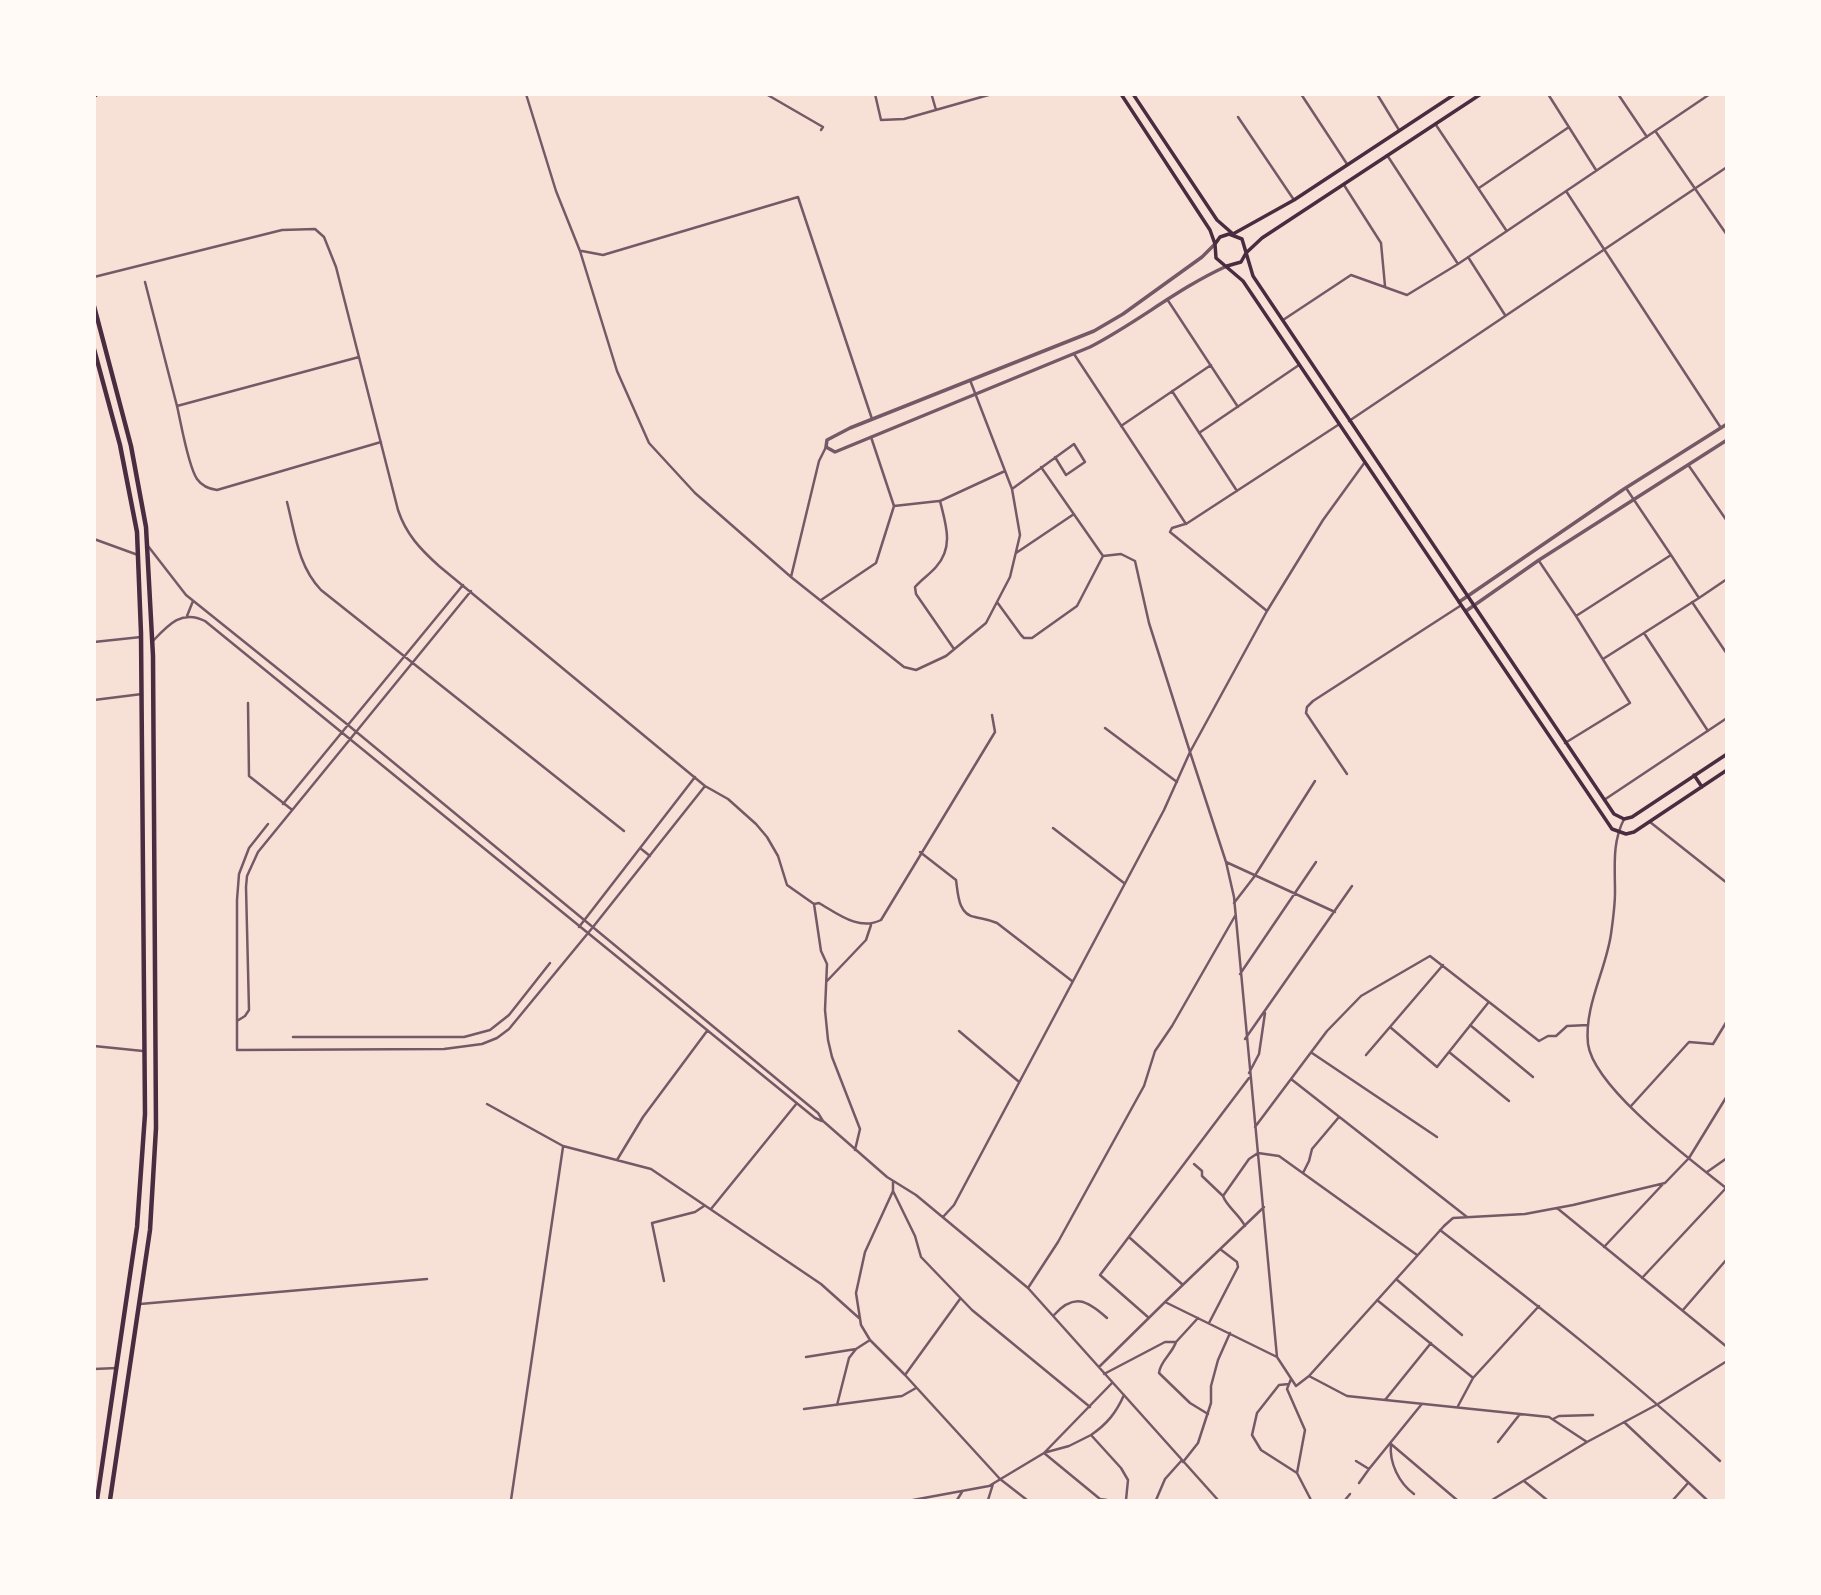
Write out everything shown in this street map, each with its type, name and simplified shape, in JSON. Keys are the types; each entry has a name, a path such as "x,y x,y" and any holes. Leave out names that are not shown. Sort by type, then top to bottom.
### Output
{"highway":[{"path":"94,306 131,446 146,527 152,642 156,1128 150,1230 110,1500"},
{"path":"94,349 120,445 137,532 142,694 145,1051 145,1114 137,1227 97,1500"},
{"path":"143,847 154,848"}],"main road":[{"path":"1121,94 1210,230 1216,258 1243,281 1608,824 1617,832 1634,832 1727,770"},
{"path":"1133,94 1217,220 1242,239 1253,276 1614,814 1623,819 1632,817 1727,754"},
{"path":"1215,244 1224,235 1233,234 1294,200 1455,94"},
{"path":"1227,266 1237,265 1262,238 1481,94"},
{"path":"1694,775 1702,787"}],"street":[{"path":"526,94 556,191 580,251 618,371 649,443 695,493 791,577 911,670 946,656 986,623 1010,577 1020,535 1012,489 970,380"},
{"path":"766,94 822,127 821,130"},
{"path":"875,94 881,120 904,119 992,94"},
{"path":"1301,94 1348,164"},
{"path":"1377,94 1399,130"},
{"path":"1548,94 1596,170"},
{"path":"1618,94 1647,137"},
{"path":"1283,320 1351,275 1407,295 1458,264 1710,94"},
{"path":"931,95 936,111"},
{"path":"1238,117 1294,200"},
{"path":"1436,125 1507,231"},
{"path":"1478,188 1569,127"},
{"path":"1656,132 1727,235"},
{"path":"1387,155 1458,264"},
{"path":"1349,421 1727,167"},
{"path":"1343,184 1381,243 1385,286"},
{"path":"1565,191 1721,428"},
{"path":"580,251 603,255 798,197 872,419"},
{"path":"94,277 282,230 315,229 324,237 336,267 404,527 424,553 705,786 728,799 756,824 778,856 787,885 814,904"},
{"path":"791,577 819,461 827,440 832,436 1107,325 1202,257 1215,244"},
{"path":"1468,257 1505,315"},
{"path":"826,447 835,452 1074,354 1109,338 1167,299 1227,266"},
{"path":"145,282 197,479 210,489 226,488 381,442"},
{"path":"1167,299 1238,407"},
{"path":"1074,354 1186,524"},
{"path":"177,406 359,357"},
{"path":"1121,426 1211,365"},
{"path":"1199,433 1299,365"},
{"path":"1172,391 1237,491"},
{"path":"1267,611 1170,532 1172,528 1186,524 1339,424"},
{"path":"1347,774 1306,713 1307,707 1313,701 1461,603 1626,488 1727,424"},
{"path":"821,600 876,563 894,506 871,438"},
{"path":"1466,611 1539,560 1727,440"},
{"path":"1012,489 1041,467 1055,457 1074,444 1085,463 1066,475 1055,457"},
{"path":"943,1217 954,1205 1267,611 1323,520 1365,462"},
{"path":"1688,464 1727,521"},
{"path":"1041,467 1104,556"},
{"path":"894,506 940,501 1005,471"},
{"path":"1626,488 1699,598"},
{"path":"940,501 949,543 937,566 917,584 915,590 954,649"},
{"path":"287,502 300,556 311,578 321,590 624,831"},
{"path":"1722,515 1727,512"},
{"path":"1016,553 1074,514"},
{"path":"94,539 138,555"},
{"path":"147,544 193,601 584,919 818,1113 822,1121"},
{"path":"1104,556 1121,554 1135,561 1149,624 1226,862 1234,903 1277,1357 1296,1386 1309,1376 1453,1218 1515,1215 1557,1208 1665,1182"},
{"path":"1576,616 1671,555"},
{"path":"997,602 1021,635 1024,638 1032,638 1077,606 1104,556"},
{"path":"1539,560 1630,703 1565,744"},
{"path":"1603,659 1727,579"},
{"path":"284,804 463,585"},
{"path":"237,1021 249,1010 245,899 247,876 258,852 471,591"},
{"path":"187,616 193,601"},
{"path":"1692,603 1727,654"},
{"path":"152,642 167,626 187,616 195,616 205,621 285,685 579,927 893,1181 916,1195 1028,1289 1218,1500"},
{"path":"1644,633 1708,730"},
{"path":"94,642 141,637"},
{"path":"237,647 243,641"},
{"path":"285,685 290,679"},
{"path":"94,700 142,694"},
{"path":"248,703 249,776 291,809"},
{"path":"814,904 819,902 852,921 871,925 881,920 995,732 992,715"},
{"path":"1603,800 1727,718"},
{"path":"1105,728 1177,782"},
{"path":"579,927 695,777"},
{"path":"1234,903 1254,877 1315,781"},
{"path":"268,824 249,848 239,874 237,1050 444,1049 482,1044 509,1029 705,786"},
{"path":"451,820 456,814"},
{"path":"1623,819 1617,832 1614,853 1615,894 1610,938 1590,1014 1588,1043 1593,1062 1630,1106 1658,1133 1727,1188 1642,1278"},
{"path":"1650,821 1727,883"},
{"path":"1053,828 1124,883"},
{"path":"488,850 493,844"},
{"path":"640,848 650,856"},
{"path":"920,852 956,880 960,905 964,912 970,917 986,918 997,923 1072,981"},
{"path":"1226,862 1335,912"},
{"path":"1240,974 1316,862"},
{"path":"1245,1039 1352,886"},
{"path":"814,904 813,912 821,951 827,964 825,1010 828,1040 860,1129 855,1150"},
{"path":"1028,1289 1058,1242 1144,1086 1155,1051 1235,915"},
{"path":"827,981 866,940 871,925"},
{"path":"1255,1127 1327,1031 1361,996 1430,956 1539,1041 1559,1034 1567,1026 1589,1025"},
{"path":"293,1037 464,1037 490,1030 509,1015 550,963"},
{"path":"1366,1055 1443,965"},
{"path":"520,1001 528,1006"},
{"path":"1390,1027 1437,1067 1489,1002"},
{"path":"1149,1318 1100,1275 1249,1075 1259,1054 1265,1012"},
{"path":"1630,1106 1689,1042 1713,1044 1727,1021"},
{"path":"1470,1025 1533,1077"},
{"path":"617,1160 643,1117 707,1031"},
{"path":"959,1031 1018,1081"},
{"path":"717,1039 721,1034"},
{"path":"94,1046 145,1051"},
{"path":"1449,1052 1509,1101"},
{"path":"1311,1053 1437,1137"},
{"path":"1291,1079 1466,1217"},
{"path":"1604,1247 1689,1158 1727,1096"},
{"path":"710,1210 797,1103"},
{"path":"488,1104 564,1146 651,1169 821,1284 859,1318"},
{"path":"1303,1173 1312,1149 1339,1117"},
{"path":"511,1500 564,1146"},
{"path":"1223,1196 1250,1159 1258,1153 1279,1156 1417,1255"},
{"path":"1707,1172 1727,1158"},
{"path":"1194,1164 1202,1171 1202,1176 1223,1196 1225,1202 1240,1215 1245,1226"},
{"path":"893,1181 893,1191 865,1252 856,1293 859,1318 870,1340 1000,1479 1027,1500"},
{"path":"893,1191 922,1257 960,1299 1090,1406"},
{"path":"664,1281 652,1223 695,1212 704,1206"},
{"path":"1099,1367 1264,1207"},
{"path":"1557,1208 1727,1347"},
{"path":"1440,1230 1539,1306 1658,1404 1720,1461"},
{"path":"1130,1238 1183,1285"},
{"path":"1209,1323 1238,1267 1237,1262 1220,1249"},
{"path":"1682,1310 1726,1262"},
{"path":"139,1304 427,1279"},
{"path":"1396,1279 1462,1335"},
{"path":"905,1375 960,1299"},
{"path":"1377,1300 1473,1378"},
{"path":"1054,1315 1063,1305 1073,1301 1087,1302 1107,1318"},
{"path":"1165,1302 1277,1357"},
{"path":"1457,1408 1473,1378 1539,1306"},
{"path":"1198,1318 1176,1342 1159,1367 1159,1373 1190,1403 1208,1414"},
{"path":"1156,1500 1165,1479 1198,1443 1211,1403 1211,1386 1218,1360 1230,1333"},
{"path":"836,1405 849,1357 870,1340"},
{"path":"1104,1374 1166,1342 1176,1342"},
{"path":"1385,1400 1431,1342"},
{"path":"806,1357 856,1349"},
{"path":"1492,1500 1587,1442 1658,1404 1724,1360 1727,1361"},
{"path":"94,1369 117,1368"},
{"path":"1309,1376 1347,1396 1549,1416 1587,1442"},
{"path":"1291,1379 1287,1389 1305,1430 1297,1473"},
{"path":"1044,1453 1112,1383"},
{"path":"1289,1384 1279,1385 1257,1413 1252,1435 1261,1450 1297,1473 1311,1500"},
{"path":"804,1409 902,1395 916,1388"},
{"path":"913,1500 993,1483 1044,1453 1069,1446 1105,1426 1124,1395"},
{"path":"1359,1483 1421,1405"},
{"path":"1498,1442 1520,1414"},
{"path":"1553,1419 1559,1416 1593,1415"},
{"path":"1624,1422 1707,1500"},
{"path":"1091,1435 1121,1468 1128,1480 1126,1500"},
{"path":"1391,1444 1390,1454 1398,1475 1414,1494"},
{"path":"1391,1444 1458,1500"},
{"path":"1044,1453 1100,1499 1107,1500"},
{"path":"1356,1461 1369,1469"},
{"path":"1524,1481 1547,1500"},
{"path":"988,1500 993,1483"},
{"path":"1673,1500 1688,1483"},
{"path":"957,1500 963,1491"},
{"path":"1345,1500 1350,1494"}]}
